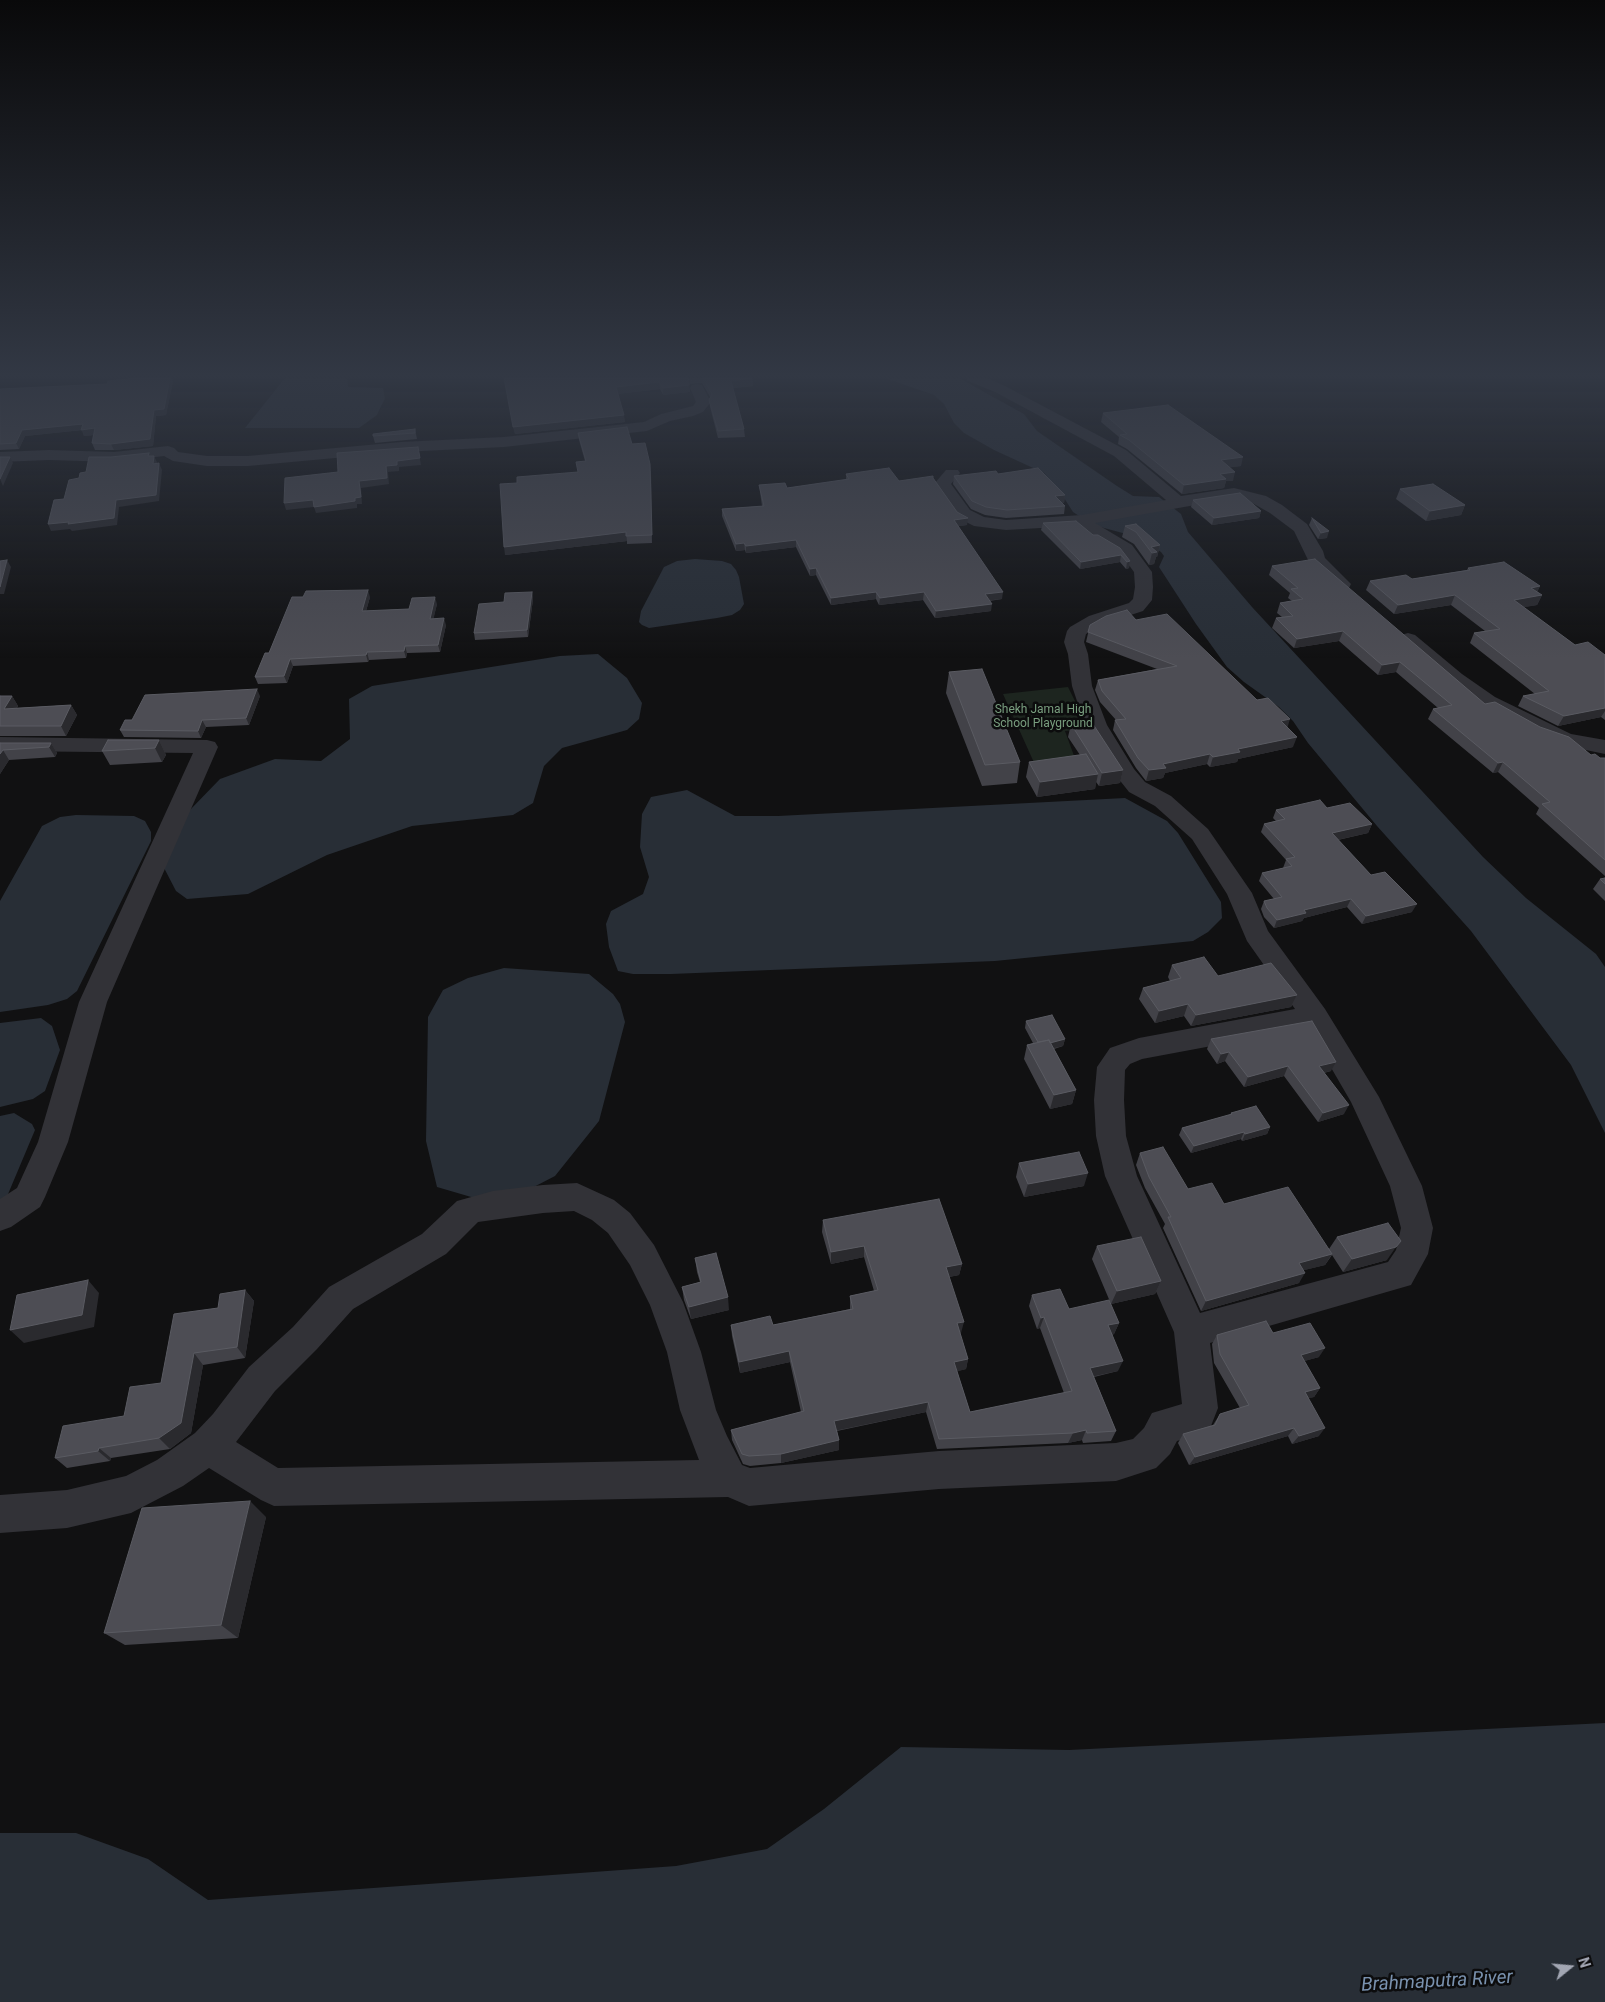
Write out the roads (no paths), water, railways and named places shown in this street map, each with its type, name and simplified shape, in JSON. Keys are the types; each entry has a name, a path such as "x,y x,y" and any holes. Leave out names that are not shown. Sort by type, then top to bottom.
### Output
{"street":[{"path":"1143,471 1174,498 1174,503"},
{"path":"952,474 942,484 964,514 980,522 1006,525 1082,520 1234,493 1248,496 1266,504 1301,528 1314,551 1316,560 1360,598"},
{"path":"1082,520 1081,522 1110,538 1126,550 1143,572 1144,587 1142,600 1136,607 1096,620 1078,631 1074,642 1078,654 1082,686 1096,725 1125,773 1137,787 1162,801 1200,834 1239,893 1256,934 1315,1016 1364,1097 1406,1186 1417,1228 1412,1254 1398,1274 1191,1332"},
{"path":"1396,629 1455,678 1488,701 1565,739 1605,748"},
{"path":"0,744 207,747 92,1002 53,1142 29,1197 0,1216"},
{"path":"208,1446 274,1487 729,1478 749,1487 939,1470 1116,1462 1143,1455 1157,1441 1165,1426 1196,1418 1200,1408 1191,1332 1121,1176 1111,1136 1109,1100 1111,1067 1120,1056 1139,1049 1315,1016"},
{"path":"0,1514 67,1509 130,1494 170,1474 208,1446 226,1428 262,1379 306,1338 341,1298 434,1244 468,1211 526,1201 577,1197 603,1210 619,1223 642,1255 666,1302 684,1352 698,1410 713,1448 729,1478"}],"water":[{"path":"1041,471 1096,471 1133,496 1159,497 1181,514 1188,532 1252,607 1483,857 1526,898 1596,954 1605,967 1605,1133 1571,1065 1471,931 1377,826 1308,743 1293,721 1279,707 1244,682 1227,667 1159,567 1164,556 1161,552 1141,538 1093,525 1073,512 1059,490"},
{"path":"695,559 722,561 731,564 739,577 744,604 740,610 732,615 717,618 649,628 642,625 639,622 641,611 664,567 677,561"},
{"path":"598,654 627,678 642,703 639,719 627,730 562,748 544,766 533,803 513,815 412,826 327,855 248,894 187,899 176,891 162,864 188,812 220,779 275,759 321,761 350,739 349,699 372,686 560,656"},
{"path":"687,790 735,816 778,816 1125,798 1167,821 1178,833 1221,902 1222,918 1208,932 1193,941 995,961 671,974 633,974 618,971 609,947 606,924 611,911 643,894 649,877 640,847 642,814 651,797"},
{"path":"76,815 134,816 145,821 151,832 151,841 77,991 67,999 48,1005 0,1012 0,901 42,826 60,817"},
{"path":"504,968 589,974 613,994 620,1004 625,1022 599,1121 555,1176 526,1191 478,1199 437,1187 426,1141 428,1017 443,990 468,978"},
{"path":"41,1018 52,1026 60,1050 45,1091 33,1099 0,1107 0,1023"},
{"path":"14,1113 32,1124 35,1130 3,1206 0,1207 0,1116"},
{"name":"Brahmaputra River","path":"1605,1723 1605,2002 0,2002 0,1833 76,1833 148,1859 208,1900 676,1866 767,1849 824,1809 901,1747 1069,1750"}],"park label":[{"name":"Shekh Jamal High School Playground","path":"1043,717"}]}
